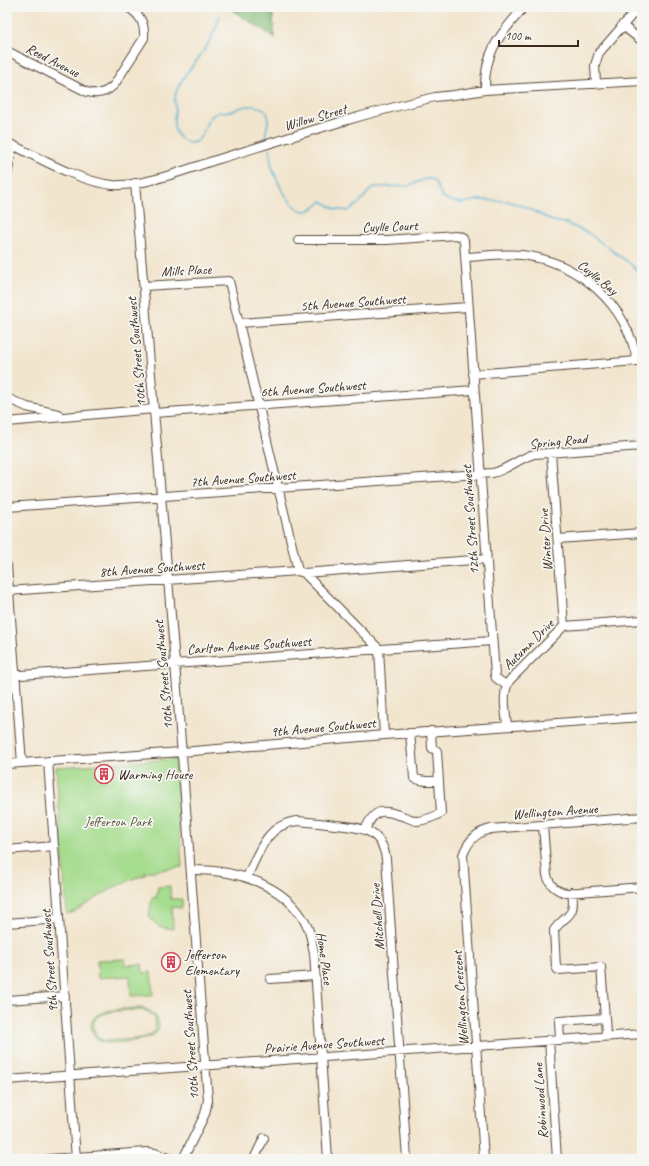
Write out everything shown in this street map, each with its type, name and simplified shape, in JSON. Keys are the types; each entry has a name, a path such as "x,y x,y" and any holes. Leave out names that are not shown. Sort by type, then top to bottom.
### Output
{"street":[{"name":"Reed Avenue","path":"7,51 87,92 99,94 110,89 144,38 144,30 140,18 127,7"},
{"path":"485,90 484,77 491,51 497,40 524,7"},
{"path":"596,84 596,59 603,48 638,7"},
{"path":"622,26 642,41"},
{"name":"Willow Street","path":"10,144 89,180 114,185 135,183 435,97 485,90 642,81"},
{"path":"7,175 10,144"},
{"name":"10th Street Southwest","path":"135,183 162,496 208,1100 207,1109 183,1159"},
{"name":"Cuylle Court","path":"298,240 387,240 456,235 461,237 464,242 465,257"},
{"name":"Cuylle Bay","path":"465,257 521,255 550,261 576,273 610,302 618,313 631,336 637,361 472,374"},
{"path":"465,257 468,307"},
{"name":"Mills Place","path":"144,286 229,281 239,323"},
{"name":"5th Avenue Southwest","path":"239,323 468,307"},
{"name":"12th Street Southwest","path":"468,307 494,675 506,685"},
{"path":"239,323 301,572 379,649 384,735"},
{"name":"6th Avenue Southwest","path":"7,422 78,415 259,405 474,390"},
{"path":"7,398 27,407 44,412 61,415 78,415"},
{"name":"Spring Road","path":"480,474 500,471 522,458 534,454 642,446"},
{"name":"Winter Drive","path":"551,453 564,626"},
{"name":"7th Avenue Southwest","path":"7,507 480,474"},
{"path":"558,539 642,533"},
{"name":"8th Avenue Southwest","path":"8,591 486,559"},
{"path":"7,566 11,675 22,763"},
{"name":"Autumn Drive","path":"506,685 564,626 642,620"},
{"name":"Carlton Avenue Southwest","path":"11,675 492,641"},
{"path":"506,685 504,692 507,726"},
{"name":"9th Avenue Southwest","path":"7,764 642,717"},
{"path":"247,877 269,834 282,825 290,822 297,821 356,827 366,830 372,817 378,813 388,812 416,821 430,819 441,813 437,751 432,748 431,732"},
{"path":"410,733 414,778 428,781 438,781"},
{"name":"9th Street Southwest","path":"48,761 76,1158"},
{"name":"Wellington Avenue","path":"472,838 484,830 491,829 642,818"},
{"path":"543,826 547,875 549,881 557,890 567,893 642,888"},
{"name":"Mitchell Drive","path":"366,830 377,837 385,851 407,1159"},
{"name":"Wellington Crescent","path":"472,838 463,856 484,1159"},
{"path":"7,850 54,846"},
{"name":"Home Place","path":"191,870 217,871 247,877 284,897 302,916 308,927 312,940 328,1159"},
{"path":"572,892 573,908 571,913 554,930 556,967 558,970 602,967 606,1036"},
{"path":"7,923 59,919"},
{"path":"270,979 315,976"},
{"path":"7,1000 64,996"},
{"path":"560,1040 559,1022 605,1018"},
{"name":"Prairie Avenue Southwest","path":"7,1080 642,1034"},
{"name":"Robinwood Lane","path":"549,1040 557,1159"},
{"path":"254,1159 264,1138"},
{"path":"49,1159 147,1155 155,1153 170,1159"}],"green space":[{"path":"227,7 272,7 275,38"},
{"name":"Jefferson Park","path":"175,759 182,867 145,872 145,875 117,886 74,912 67,914 56,767"},
{"path":"170,886 171,899 182,899 182,908 172,907 173,929 159,927 149,917 152,897 156,898 158,887"},
{"path":"125,959 125,965 142,964 143,973 151,972 153,995 131,996 130,976 98,978 97,960"},
{"path":"140,1008 150,1011 154,1014 159,1023 157,1032 150,1038 106,1043 98,1040 93,1034 91,1025 93,1019 99,1014 106,1011","holes":["118,1011 148,1011 155,1019 156,1023 154,1031 148,1036 137,1039 105,1041 101,1040 94,1030 94,1023 97,1018 103,1014"]}],"waterway":[{"path":"220,16 205,49 177,90 175,97 175,130 179,137 183,140 193,143 199,139 208,121 216,113 232,111 246,106 255,106 264,109 267,113 268,120 265,137 268,141"},
{"path":"270,148 271,164 282,189 294,206 304,211 312,209 322,201 335,209 348,211 358,204 373,187 408,186 425,179 431,179 434,180 442,196 450,201 463,203 477,200 507,201 523,206 553,221 565,223 588,233 632,265 642,275"}],"place":[{"name":"Warming House","path":"104,774"},
{"name":"Jefferson Elementary","path":"171,962"}]}
